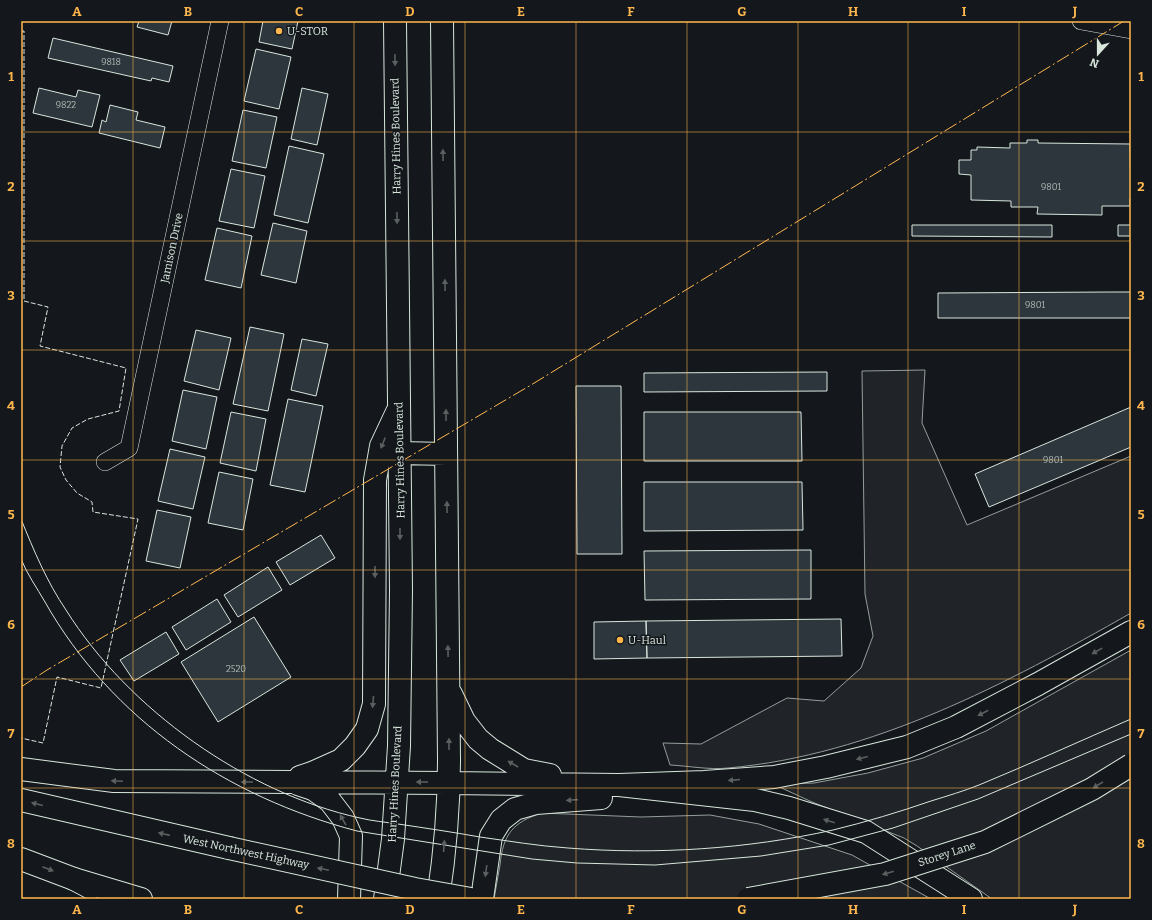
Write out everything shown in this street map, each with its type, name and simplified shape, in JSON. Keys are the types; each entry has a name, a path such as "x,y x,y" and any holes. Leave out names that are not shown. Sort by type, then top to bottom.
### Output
{"main road":[{"name":"Harry Hines Boulevard","path":"384,899 393,839 399,746 401,590 395,21"},
{"path":"438,899 443,866 449,783 442,21"},
{"path":"290,782 312,774 341,760 355,746 367,729 374,704 375,480 380,446 399,407"},
{"path":"400,453 446,454"},
{"path":"21,769 64,776 114,781 396,782 612,785 704,782 774,777 826,768 907,747 956,727 1038,684 1131,632"},
{"path":"449,690 464,721 478,739 490,750 524,770 612,785 755,800 788,808 866,832 971,899"},
{"name":"Storey Lane","path":"748,899 885,874 986,842 1092,789 1131,765"},
{"path":"290,782 313,789 330,801 343,818 351,836 349,899"},
{"path":"482,899 491,836 501,820 515,809 536,803 680,792"},
{"name":"West Northwest Highway","path":"21,800 415,889 471,899"},
{"path":"21,858 74,879 114,899"},
{"path":"74,879 141,899"}],"street":[{"name":"Jamison Drive","path":"105,462 130,448 220,21"},
{"path":"1081,21 1131,30"}],"shaded area":[{"path":"925,370 922,423 967,525 1131,456 1131,613 1084,640 987,690 886,732 835,748 782,761 728,768 670,765 663,743 701,744 787,698 824,701 861,668 873,636 865,594 862,371"},
{"path":"1131,650 1131,899 992,899 904,838 812,802 773,784 814,783 868,773 923,758 986,731"},
{"path":"542,813 641,817 710,815 759,824 852,855 931,899 494,899 501,854 507,837 517,825"}],"building":[{"path":"139,21 172,21 168,35 137,27"},
{"name":"U-STOR","path":"263,21 298,21 292,49 259,42"},
{"path":"53,38 173,66 169,82 152,78 151,81 48,58"},
{"path":"256,49 291,57 279,109 244,101"},
{"path":"39,88 76,97 78,90 100,95 92,127 33,113"},
{"path":"302,88 328,94 317,145 291,139"},
{"path":"110,105 138,112 136,120 165,127 160,148 99,133 102,120 106,122"},
{"path":"243,110 277,117 266,168 232,161"},
{"path":"1027,140 1038,140 1038,143 1130,144 1130,206 1102,206 1102,215 1037,214 1038,207 1011,207 1011,201 971,200 971,175 959,174 959,160 971,160 971,150 977,150 977,147 1010,148 1010,143 1027,143"},
{"path":"289,146 324,154 308,223 274,215"},
{"path":"231,169 265,176 254,228 219,221"},
{"path":"273,223 307,231 296,283 261,275"},
{"path":"912,225 1052,225 1052,237 912,236"},
{"path":"1118,225 1131,225 1131,236 1118,236"},
{"path":"217,228 252,236 241,288 205,280"},
{"path":"1131,292 1131,318 938,318 938,293"},
{"path":"250,327 284,334 268,411 233,404"},
{"path":"196,330 231,338 219,390 184,381"},
{"path":"302,339 328,344 316,396 291,390"},
{"path":"827,372 827,391 644,392 644,373"},
{"path":"576,386 621,386 622,554 577,554"},
{"path":"183,390 217,397 206,449 172,441"},
{"path":"288,399 323,406 305,492 270,485"},
{"path":"1131,407 1131,447 989,507 975,474"},
{"path":"231,412 266,419 256,471 220,463"},
{"path":"644,412 801,412 802,461 644,461"},
{"path":"170,449 205,457 193,509 158,501"},
{"path":"219,472 253,479 243,530 208,523"},
{"path":"644,482 802,482 803,530 644,531"},
{"path":"157,510 191,517 180,568 146,561"},
{"path":"321,535 335,558 290,585 276,562"},
{"path":"811,550 811,599 645,600 644,551"},
{"path":"268,567 282,590 238,617 224,595"},
{"path":"217,599 231,622 186,650 172,627"},
{"path":"254,617 291,677 218,722 181,662"},
{"path":"841,619 842,656 647,658 646,621"},
{"name":"U-Haul","path":"646,621 647,658 594,659 594,622"},
{"path":"166,632 179,654 134,681 120,660"}],"tram line":[{"path":"21,519 47,577 66,610 92,646 122,681 156,713 194,742 233,767 275,789 317,806 369,820 535,845 601,850 634,851 701,849 768,842 801,837 845,827 895,813 979,785 1131,719"},
{"path":"21,559 32,581 72,644 104,683 139,717 177,748 219,775 263,797 309,816 357,831 532,859 577,863 655,865 761,856 829,845 893,828 978,799 1131,734"}],"fence":[{"path":"21,31 24,31 24,301 48,307 40,346 126,368 119,411 88,419 72,428 62,446 60,467 66,480 77,493 92,502 93,512 138,519 101,688 57,677 43,743 21,738"}],"power":[{"path":"21,687 47,670 531,385 1124,21"}],"place":[{"name":"U-STOR","path":"279,31"},
{"name":"U-Haul","path":"620,640"}]}
